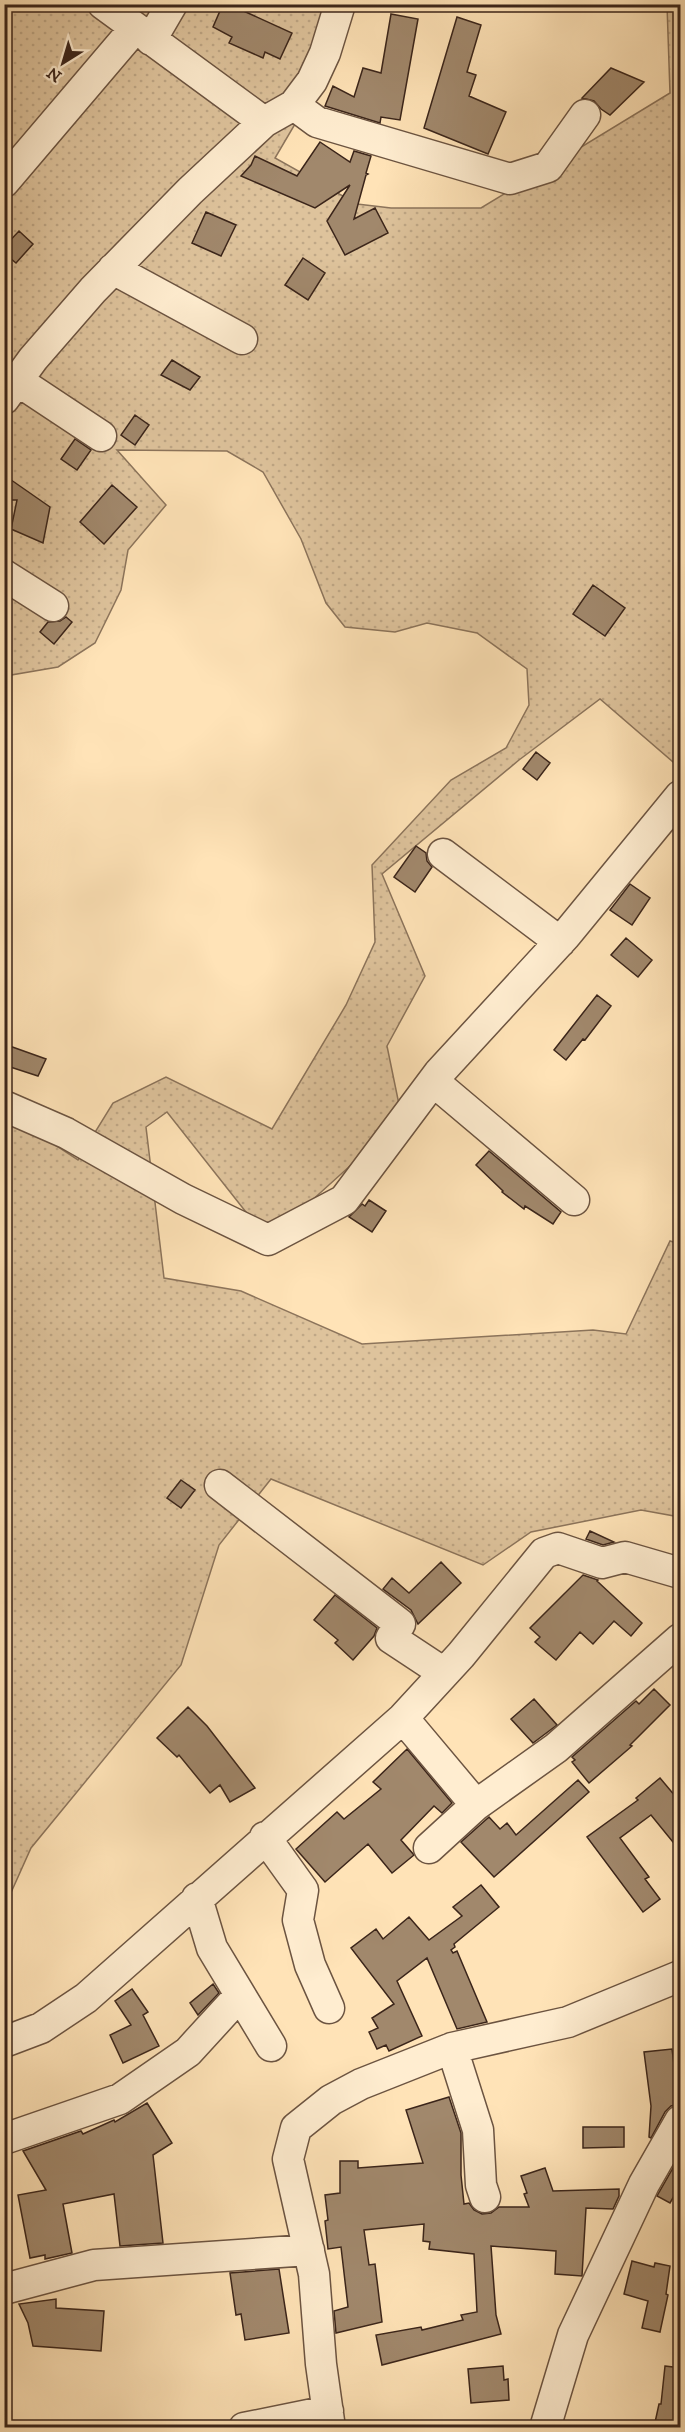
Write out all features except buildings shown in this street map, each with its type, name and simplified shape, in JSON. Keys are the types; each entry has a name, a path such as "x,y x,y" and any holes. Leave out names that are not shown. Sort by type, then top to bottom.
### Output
{"street":[{"path":"103,4 264,122"},
{"path":"4,182 172,4"},
{"path":"101,436 11,390 33,359 113,269 221,160 264,122 294,105 312,81 329,42 340,4"},
{"path":"294,105 317,122 510,179 548,167 585,115"},
{"path":"113,269 242,339"},
{"path":"4,575 53,606"},
{"path":"4,1106 66,1133 183,1199 268,1240 344,1200 434,1081 560,942 681,796"},
{"path":"443,854 560,942"},
{"path":"434,1081 574,1200"},
{"path":"220,1485 400,1624 391,1638 444,1673"},
{"path":"4,2042 41,2028 86,1998 403,1718 444,1673 544,1553 558,1548 602,1563 625,1557 680,1573"},
{"path":"429,1848 476,1805 556,1748 681,1639"},
{"path":"403,1718 476,1805"},
{"path":"266,1837 303,1890 298,1920 310,1965 329,2008"},
{"path":"197,1898 212,1947 271,2046"},
{"path":"244,2427 329,2419 321,2364 314,2274 288,2159 296,2128 331,2100 361,2084 452,2048 568,2022 681,1976"},
{"path":"4,2139 120,2099 188,2052 240,1995"},
{"path":"452,2048 478,2130 481,2185 484,2197"},
{"path":"545,2427 573,2335 644,2184 681,2121"},
{"path":"4,2289 94,2265 309,2250"}],"shaded area":[{"path":"5,5 349,5 345,39 275,158 357,204 391,208 481,208 670,93 667,5 680,5 680,768 600,699 519,760 382,874 425,976 387,1046 402,1119 268,1240 167,1112 146,1127 164,1278 241,1291 362,1344 593,1330 626,1334 670,1241 680,1244 680,1517 641,1510 531,1532 483,1565 271,1479 219,1545 181,1665 31,1848 5,1906 5,1112 78,1160 113,1103 166,1077 272,1129 346,1005 375,942 372,865 451,780 506,748 529,705 527,669 477,633 427,623 395,632 345,627 326,603 301,539 263,472 227,451 117,450 166,505 128,550 121,590 95,643 58,667 5,676"}]}
